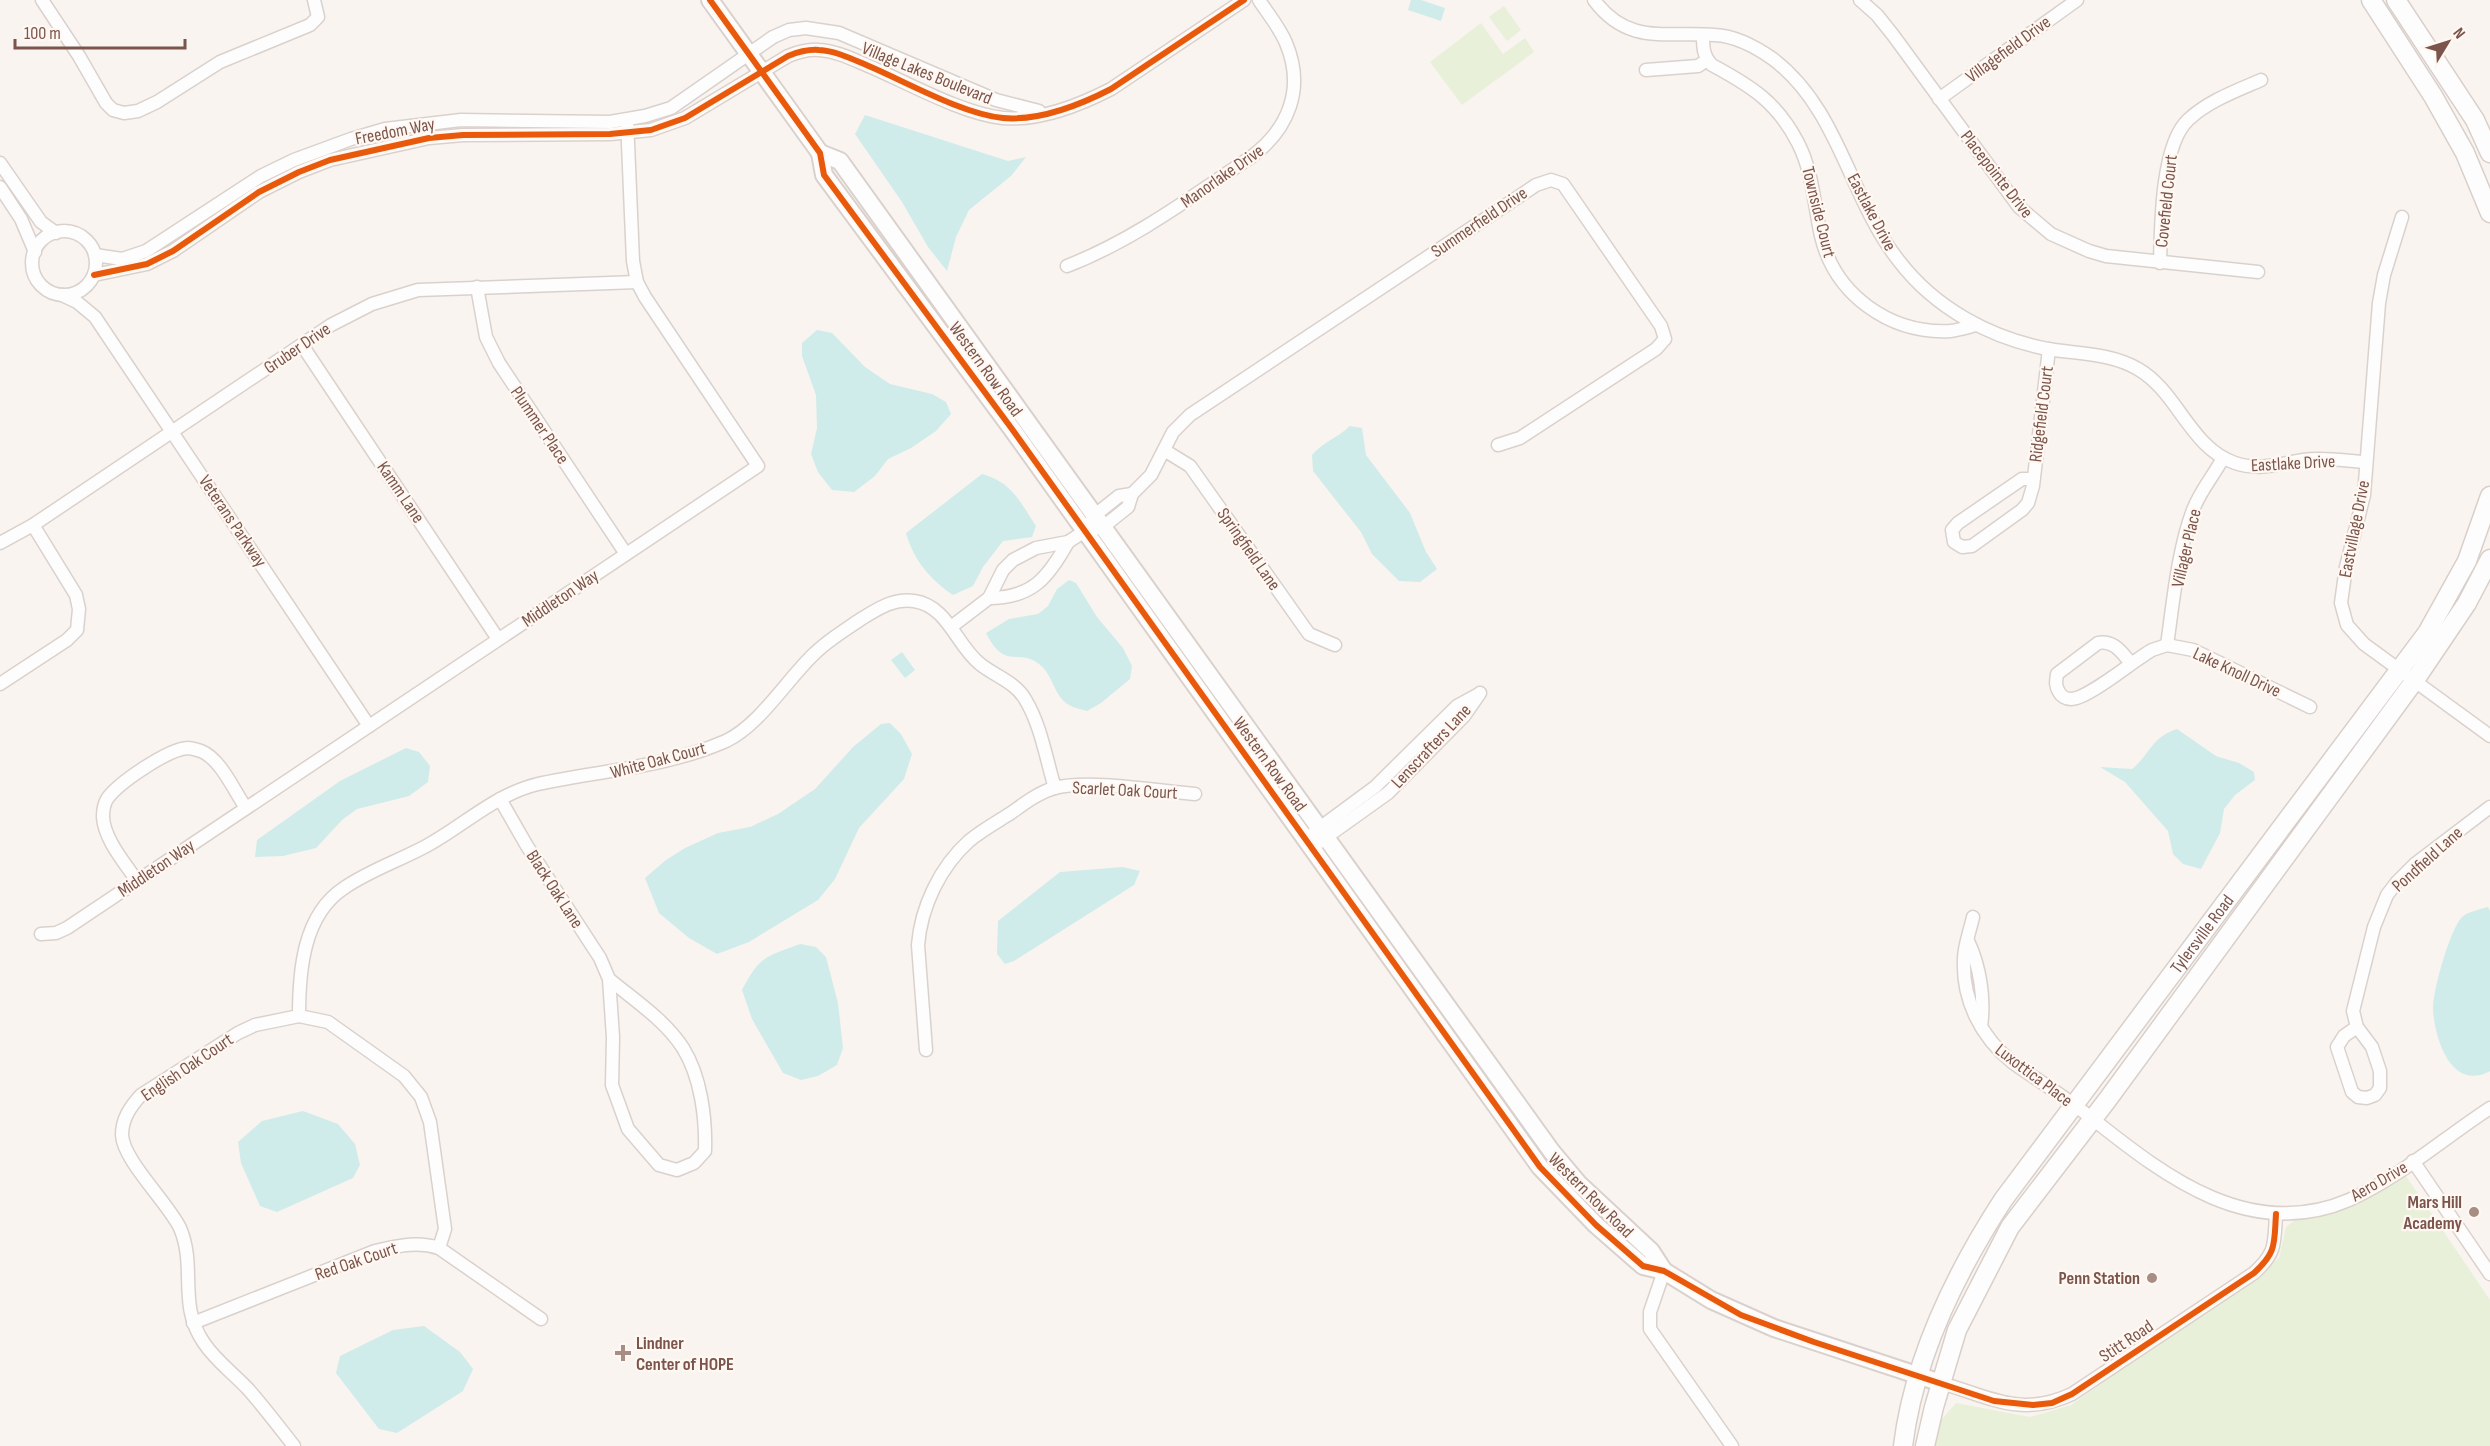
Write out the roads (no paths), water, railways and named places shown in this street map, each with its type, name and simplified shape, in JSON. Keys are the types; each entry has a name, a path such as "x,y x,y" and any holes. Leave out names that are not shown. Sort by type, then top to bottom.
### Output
{"main road":[{"path":"2371,0 2433,96 2465,153 2490,213"},
{"path":"2396,0 2475,120 2490,153"},
{"name":"Tylersville Road","path":"1941,1383 1957,1330 2010,1227 2093,1119 2408,675 2427,633 2457,580 2477,536 2490,496"},
{"name":"Tylersville Road","path":"1918,1375 1932,1336 1976,1242 2003,1200 2074,1105 2408,675 2467,603 2490,559"},
{"path":"1903,1446 1918,1375"},
{"path":"1925,1446 1941,1383"}],"street":[{"path":"42,0 79,56 106,103 113,110 124,113 138,111 157,102 220,63 310,25 318,17 314,0"},
{"name":"Western Row Road","path":"710,0 749,53 759,74 820,153 824,175 1085,531 1540,1167 1568,1199 1642,1266 1664,1271 1711,1300 1748,1318 1941,1383"},
{"name":"Village Lakes Boulevard","path":"759,74 796,53 821,50 846,56 963,107 988,115 1018,118 1072,108 1112,88 1244,0"},
{"name":"Manorlake Drive","path":"1067,266 1099,253 1144,229 1265,147 1277,134 1291,102 1294,85 1293,67 1286,42 1259,0"},
{"name":"Eastlake Drive","path":"1594,0 1608,16 1630,29 1656,35 1724,36 1748,44 1783,67 1801,85 1825,119 1872,221 1885,243 1912,277 1977,325 2022,343 2107,357 2138,369 2163,390 2199,438 2223,458 2244,465 2261,467 2304,460 2367,462"},
{"name":"Placepointe Drive","path":"1860,0 1888,28 2019,207 2051,234 2089,251 2160,263 2258,272"},
{"name":"Villagefield Drive","path":"1939,99 2077,0"},
{"name":"Village Lakes Boulevard","path":"749,53 773,37 789,30 823,29 849,37 996,100 1046,113"},
{"path":"1646,70 1698,66 1707,60 1702,34"},
{"name":"Freedom Way","path":"93,277 147,264 173,251 259,192 330,160 429,138 464,135 610,135 671,108 749,53"},
{"name":"Townside Court","path":"1707,60 1756,90 1770,102 1786,122 1806,161 1826,252 1837,275 1852,294 1879,314 1910,326 1952,331 1977,325"},
{"name":"Freedom Way","path":"95,255 122,259 146,251 261,176 327,146 385,129 461,120 610,122 651,130 685,118 759,74"},
{"name":"Covefield Court","path":"2160,263 2169,159 2176,135 2200,110 2261,80"},
{"name":"Middleton Way","path":"41,934 56,933 67,928 758,466 637,282 633,261 628,126"},
{"path":"327,146 330,160"},
{"name":"Western Row Road","path":"820,153 840,161 1552,1152 1599,1204 1652,1251 1664,1271"},
{"path":"0,163 41,222 56,233 76,234 91,246 95,255 93,277 80,292 62,295 52,293 37,280 33,261 35,252 40,243 56,233"},
{"name":"Summerfield Drive","path":"1085,531 1099,521 1128,507 1132,494 1151,475 1173,432 1190,415 1536,184 1551,180 1563,184 1661,326 1665,339 1656,349 1520,438 1498,445"},
{"path":"0,188 21,219 35,252"},
{"name":"Eastvillage Drive","path":"2402,217 2384,275 2379,303 2364,495 2342,590 2342,613 2354,635 2490,736"},
{"name":"Veterans Parkway","path":"93,277 89,297 95,317"},
{"name":"Gruber Drive","path":"0,543 33,525 302,345 352,313 372,304 418,290 637,282"},
{"name":"Plummer Place","path":"477,287 486,337 499,363 626,554"},
{"name":"Veterans Parkway","path":"62,295 77,302 95,317 369,726"},
{"name":"Kamm Lane","path":"302,345 498,639"},
{"name":"Ridgefield Court","path":"2034,479 2022,479 1958,523 1952,530 1954,542 1962,547 1972,546 2022,510 2028,503 2034,479 2049,349"},
{"name":"Springfield Lane","path":"1164,450 1190,466 1309,634 1335,645"},
{"name":"Villager Place","path":"2167,645 2174,594 2192,511 2223,458"},
{"path":"0,684 66,640 77,630 80,609 76,595 33,525"},
{"path":"951,627 989,598 1003,570 1017,557 1036,548 1068,542 1085,531"},
{"path":"989,598 1012,596 1036,585 1053,566 1068,542"},
{"name":"White Oak Court","path":"298,1016 303,957 310,934 323,909 342,889 429,845 513,792 537,784 627,770 695,753 729,739 750,724 816,651 888,604 904,600 921,602 937,610 980,663 1009,681 1026,700 1033,715 1055,788"},
{"path":"2131,663 2115,645 2106,641 2098,643 2057,674 2055,682 2063,697 2071,699 2087,694 2152,650 2167,645"},
{"name":"Lake Knoll Drive","path":"2167,645 2193,650 2310,707"},
{"name":"Lenscrafters Lane","path":"1308,843 1375,787 1457,706 1480,693 1464,716 1388,793 1323,832"},
{"path":"137,881 104,825 105,801 115,790 163,757 189,747 204,752 217,763 246,808"},
{"name":"Scarlet Oak Court","path":"926,1050 918,945 920,928 930,896 952,860 970,841 1025,802 1055,788 1073,785 1099,786 1196,794"},
{"name":"Black Oak Lane","path":"500,799 527,846 600,958 609,979 613,1037 612,1085 627,1129 659,1165 677,1170 694,1163 705,1151 706,1125 693,1070 682,1048 659,1021 609,979"},
{"name":"Pondfield Lane","path":"2356,1027 2354,1003 2374,927 2387,896 2415,864 2490,807"},
{"name":"Luxottica Place","path":"1973,917 1964,958 1969,1008 1999,1052 2093,1119"},
{"name":"English Oak Court","path":"294,1446 247,1388 219,1363 203,1342 193,1323 187,1299 189,1271 180,1228 128,1154 122,1137 124,1122 130,1107 141,1095 238,1033 255,1025 298,1016 328,1022 404,1076 421,1097 430,1122 446,1229 439,1248"},
{"path":"2356,1027 2372,1047 2381,1080 2380,1088 2375,1095 2367,1098 2358,1097 2352,1092 2337,1047 2344,1036 2356,1027"},
{"path":"2413,1161 2490,1108"},
{"name":"Aero Drive","path":"2093,1119 2166,1174 2192,1190 2232,1205 2276,1214 2306,1211 2346,1201 2367,1191 2413,1161 2490,1274"},
{"name":"Stitt Road","path":"1941,1383 1994,1401 2015,1404 2052,1403 2072,1394 2254,1273 2269,1259 2274,1244 2276,1214"},
{"name":"Red Oak Court","path":"193,1323 375,1251 403,1244 425,1244 439,1248 541,1319"},
{"path":"1664,1271 1650,1312 1650,1329 1732,1446"}],"water":[{"path":"1411,0 1421,0 1445,8 1441,21 1408,10"},
{"path":"865,115 1008,161 1026,157 1011,176 969,210 956,237 947,271 928,247 902,202 855,134"},
{"path":"817,330 832,333 865,367 890,384 932,394 946,402 951,414 936,431 911,448 888,459 875,476 854,492 832,490 818,472 811,454 817,428 816,395 802,356 802,343"},
{"path":"1350,426 1362,428 1366,455 1410,513 1426,552 1437,569 1420,582 1399,581 1372,554 1361,532 1313,471 1312,455"},
{"path":"982,474 1001,482 1008,488 1020,501 1036,526 1032,537 1003,541 983,567 973,586 953,595 924,569 913,552 906,533"},
{"path":"1069,580 1076,583 1097,617 1123,648 1132,666 1130,679 1101,703 1087,711 1064,701 1044,668 1039,664 999,652 986,633 1009,619 1038,614 1048,606 1057,589"},
{"path":"902,652 915,670 905,678 891,660"},
{"path":"890,723 901,734 912,754 904,779 859,828 835,879 818,900 749,942 717,954 689,938 659,913 645,878 666,860 685,848 718,833 750,827 778,814 815,789 853,747 881,724"},
{"path":"2177,729 2216,756 2239,763 2254,772 2255,780 2235,795 2224,809 2220,833 2201,869 2183,864 2173,854 2168,831 2125,782 2100,767 2132,769 2161,737"},
{"path":"406,748 419,752 430,766 428,782 409,796 357,809 342,820 316,848 283,856 255,857 257,840 340,781"},
{"path":"1123,867 1140,871 1134,885 1014,961 1005,964 997,954 998,921 1060,872"},
{"path":"2488,907 2490,911 2490,1071 2477,1076 2465,1075 2448,1060 2442,1048 2434,1022 2433,1002 2443,962 2457,924 2467,914"},
{"path":"800,944 816,947 826,957 838,1003 843,1048 837,1065 818,1076 801,1080 783,1073 752,1019 742,990 754,970 765,959"},
{"path":"303,1111 338,1124 355,1144 360,1165 353,1178 277,1212 260,1206 241,1163 238,1142 262,1121"},
{"path":"424,1326 460,1352 473,1369 463,1391 397,1433 379,1429 336,1373 340,1356 393,1330"}],"place":[{"name":"Mars Hill Academy","path":"2474,1212"},
{"name":"Penn Station","path":"2152,1278"},
{"name":"Lindner Center of HOPE","path":"623,1353"}]}
